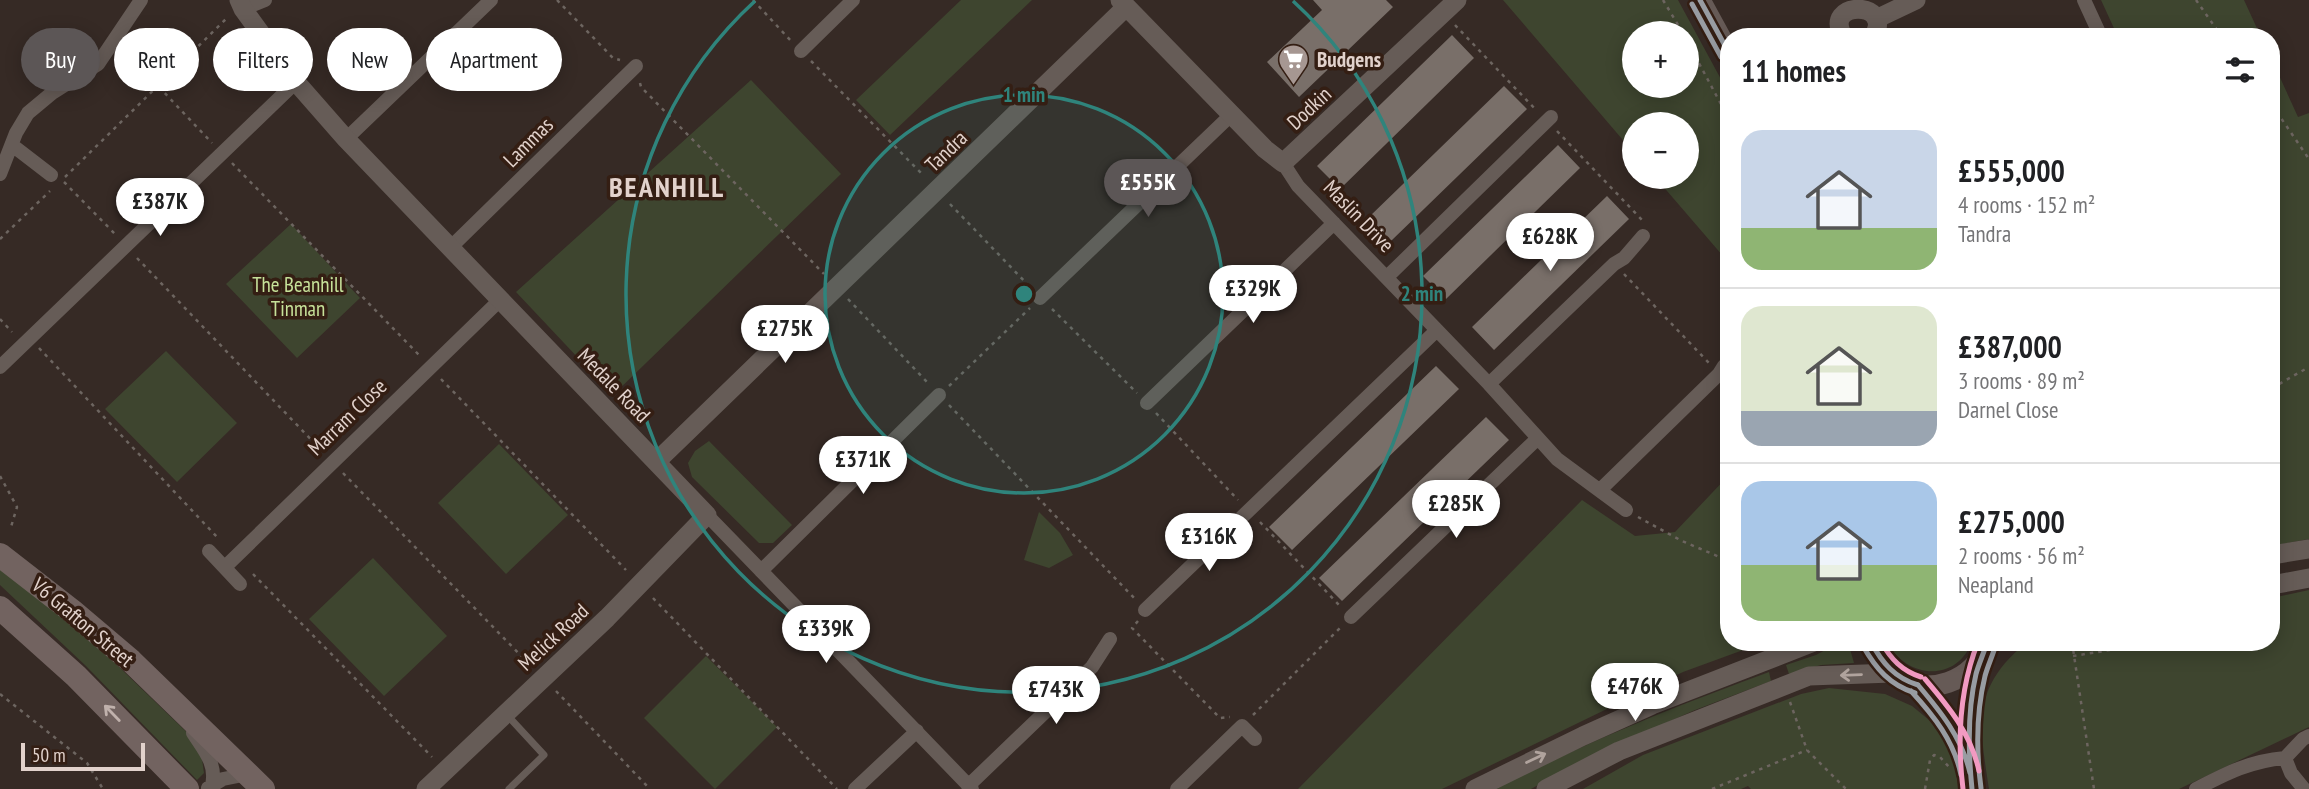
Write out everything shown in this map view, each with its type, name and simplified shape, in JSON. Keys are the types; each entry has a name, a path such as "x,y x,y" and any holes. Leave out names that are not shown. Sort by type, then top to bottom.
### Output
{"highway":[{"name":"V6 Grafton Street","path":"0,555 72,611 163,692 259,784"},
{"name":"V6 Grafton Street","path":"0,607 76,676 187,789"}],"main road":[{"path":"1702,0 1729,28"},
{"path":"1702,0 1720,35"},
{"path":"1875,651 1892,673 1905,681 1937,686 1954,681 1970,671 1985,651"},
{"path":"1972,789 1967,753 1968,720 1987,651"},
{"path":"1919,685 1939,709 1967,753"}],"street":[{"path":"0,174 28,113 52,93 98,64 141,0"},
{"path":"241,5 265,0"},
{"path":"346,139 491,0"},
{"path":"801,51 853,0"},
{"name":"Dodkin","path":"1283,163 1457,0"},
{"path":"1874,28 1916,0"},
{"path":"2084,0 2097,28"},
{"name":"Maslin Drive","path":"1123,3 1231,115 1283,163 1298,186 1489,384 1557,460 1626,510"},
{"name":"Tandra","path":"656,462 887,240 1123,3"},
{"path":"1840,28 1842,15 1850,4 1864,7 1874,14 1874,28"},
{"name":"Medale Road","path":"241,5 257,28"},
{"name":"Lammas","path":"450,248 636,65"},
{"path":"0,367 287,91"},
{"name":"Medale Road","path":"304,91 450,248 970,788"},
{"path":"1040,298 1231,115"},
{"path":"1387,277 1551,117"},
{"path":"12,145 52,182"},
{"path":"1147,403 1334,223"},
{"path":"1489,384 1614,264 1624,258 1643,236"},
{"name":"Marram Close","path":"225,567 500,299"},
{"path":"1145,610 1437,330"},
{"path":"1600,490 1720,372"},
{"path":"761,570 939,396"},
{"path":"1351,617 1538,438"},
{"name":"Melick Road","path":"426,789 640,584 707,515"},
{"path":"2280,554 2309,549"},
{"path":"209,551 240,584"},
{"path":"2280,583 2309,578"},
{"path":"970,788 1092,667 1110,639"},
{"path":"1475,789 1606,725 1792,651"},
{"path":"1546,789 1619,751 1809,676 1892,673"},
{"name":"V6 Grafton Street","path":"163,692 207,753 215,773 209,787"},
{"path":"1177,789 1238,721 1255,739"},
{"path":"855,789 917,731"},
{"path":"2196,789 2237,768 2262,760 2285,758 2309,736"},
{"path":"2285,758 2291,773 2304,789"},
{"name":"V6 Grafton Street","path":"209,787 234,776 259,784"}],"lane":[{"path":"505,713 544,755 509,789"}],"path":[{"path":"557,0 613,58 636,65 641,87 837,287 1145,610 1132,628 1220,718 1238,721 1351,617"},
{"path":"1663,0 1676,21"},
{"path":"2196,0 2216,28"},
{"path":"199,47 241,5"},
{"path":"1699,63 1720,102"},
{"path":"156,91 62,180 650,789"},
{"path":"162,91 837,789"},
{"path":"2280,117 2309,159"},
{"path":"0,239 52,182"},
{"path":"1614,264 1720,368"},
{"path":"939,396 1040,298"},
{"path":"0,320 24,344"},
{"path":"2280,383 2309,367"},
{"path":"0,476 17,507 11,527"},
{"path":"1626,510 1682,541 1720,557"},
{"path":"2073,651 2094,789"},
{"path":"2073,656 2104,651"},
{"path":"0,694 87,763 103,789"},
{"path":"1712,789 1807,750 1846,789"},
{"path":"1925,789 1930,760 1934,755 1940,757 1954,774"}],"green space":[{"path":"961,0 1032,0 890,135 856,100"},
{"path":"1503,0 1678,0 1689,21 1622,21 1622,98 1699,98 1699,39 1720,77 1720,253 1665,189 1699,189 1699,112 1622,112 1622,139"},
{"path":"2101,0 2244,0 2257,28 2114,28"},
{"path":"2280,78 2298,117 2309,113 2309,539 2280,544"},
{"path":"751,80 841,174 613,395 516,292"},
{"name":"The Beanhill Tinman","path":"291,224 360,298 297,358 226,284"},
{"path":"166,351 237,423 177,482 105,409"},
{"path":"709,441 792,525 773,543 759,543 692,477 688,463 695,451"},
{"path":"499,444 568,515 506,574 438,503"},
{"path":"1720,484 1720,651 1740,651 1683,672 1442,789 1298,789 1582,500 1635,536 1675,532"},
{"path":"1039,512 1060,533 1073,555 1049,568 1024,560"},
{"path":"373,558 447,636 384,696 309,619"},
{"path":"0,563 89,638 200,745 204,773 197,780 86,666 0,585"},
{"path":"2309,590 2309,727 2179,789 1989,789 1983,745 1983,708 1996,675 2017,651 2280,651 2280,596"},
{"path":"1823,651 1851,651 1854,663 1821,665 1789,674 1786,665"},
{"path":"1893,651 1967,651 1954,665 1943,670 1930,671 1918,669"},
{"path":"706,656 777,727 715,789 644,718"},
{"path":"1769,672 1771,681 1695,710 1587,758 1531,789 1496,789 1630,726"},
{"path":"1829,688 1885,694 1912,706 1934,724 1951,747 1959,789 1751,789 1748,786 1741,789 1583,789 1643,755 1801,694"}],"building":[{"path":"1313,0 1386,0 1393,7 1299,97 1267,62 1322,10"},
{"path":"1452,35 1474,58 1340,189 1317,166"},
{"path":"1504,86 1527,109 1391,241 1368,218"},
{"path":"1558,145 1580,168 1446,299 1423,276"},
{"path":"1607,196 1629,219 1494,350 1472,327"},
{"path":"1436,366 1459,389 1292,550 1269,527"},
{"path":"1486,417 1509,440 1342,601 1319,578"}],"transit line":[{"path":"1700,0 1720,37"},
{"path":"1692,4 1720,55"},
{"path":"1866,651 1884,675 1898,686 1915,693"},
{"path":"1876,651 1890,669 1918,685"},
{"path":"1887,651 1898,664 1921,677"},
{"path":"1963,789 1961,715 1963,696 1975,651"},
{"path":"1972,789 1969,745 1971,703 1976,674 1984,651"},
{"path":"1981,788 1978,718 1985,676 1994,651"},
{"path":"1925,679 1965,733 1979,771"},
{"path":"1918,685 1956,737 1970,773"},
{"path":"1911,691 1942,730 1961,775"}],"place":[{"name":"Budgens","path":"1294,86"}],"district":[{"name":"BEANHILL","path":"667,186"}]}
